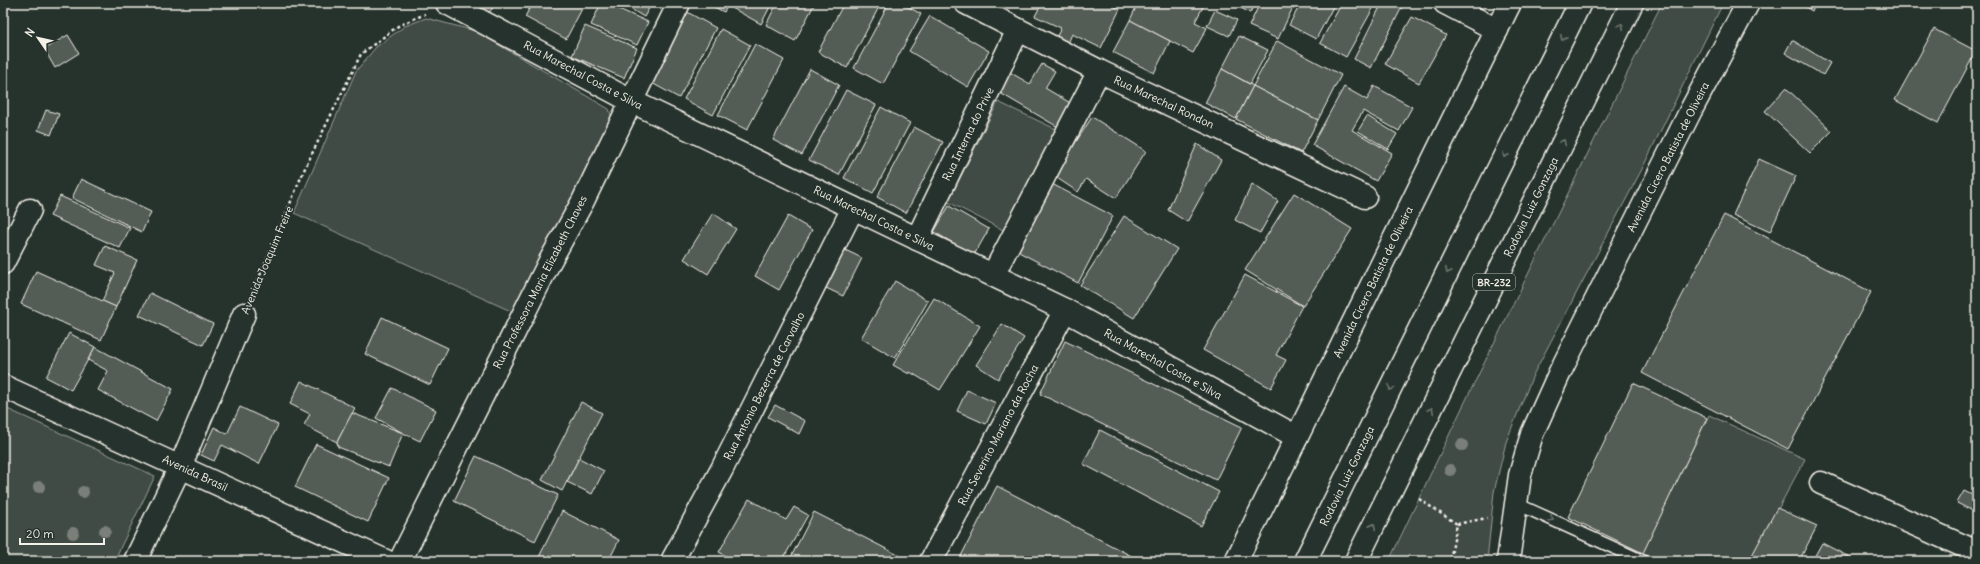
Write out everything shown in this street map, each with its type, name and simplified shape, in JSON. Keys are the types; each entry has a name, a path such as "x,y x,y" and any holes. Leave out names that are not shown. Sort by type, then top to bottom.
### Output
{"main road":[{"name":"Rua Marechal Costa e Silva","path":"448,3 631,101 1065,310 1297,437"},
{"name":"Rua Professora Maria Elizabeth Chaves","path":"400,561 509,342 582,201 679,3"},
{"name":"Rua Marechal Rondon","path":"966,3 1099,71 1365,197"},
{"path":"1445,3 1497,30"},
{"name":"Avenida Cicero Batista de Oliveira","path":"1236,561 1510,3"},
{"name":"Rodovia Luiz Gonzaga","path":"1305,561 1580,3"},
{"name":"Rodovia Luiz Gonzaga","path":"1356,561 1632,3"},
{"name":"Avenida Cicero Batista de Oliveira","path":"1508,561 1520,475 1532,434 1560,372 1691,110 1748,3"},
{"name":"Rua Interna do Prive","path":"917,239 1018,30"},
{"path":"993,276 1099,71"},
{"name":"Rua Antonio Bezerra de Carvalho","path":"672,561 725,462 853,208"},
{"path":"3,263 30,210"},
{"name":"Rua Severino Mariano da Rocha","path":"931,561 1065,310"},
{"name":"Avenida Joaquim Freire","path":"135,561 180,466 244,314"},
{"name":"Avenida Brasil","path":"3,386 386,561"},
{"path":"1821,483 1977,552"}],"lane":[{"path":"1515,503 1643,561"}],"path":[{"name":"Avenida Joaquim Freire","path":"244,314 305,168 361,54 398,26 448,3"},
{"path":"1419,499 1458,524 1492,516"},
{"path":"1450,561 1458,524"}],"shaded area":[{"path":"1662,3 1723,3 1641,171 1533,375 1506,442 1494,492 1487,561 1389,561 1462,408"},
{"path":"426,18 475,31 609,109 613,121 513,312 294,213 356,71 376,47 405,26"},
{"path":"998,102 1058,130 1007,232 948,202"},
{"path":"3,407 155,476 114,561 3,561"},
{"path":"1709,415 1805,459 1750,561 1652,561 1641,556"}],"building":[{"path":"469,3 497,3 486,16"},
{"path":"532,3 585,3 566,39 525,17"},
{"path":"601,3 605,3 648,22 637,45 591,25"},
{"path":"621,3 652,3 644,17"},
{"path":"706,3 729,3 724,12"},
{"path":"734,3 772,3 761,24 732,8"},
{"path":"777,3 815,3 795,41 766,25"},
{"path":"844,3 881,3 847,68 818,52"},
{"path":"889,3 901,3 921,14 883,84 854,68"},
{"path":"1042,3 1107,3 1120,9 1101,48 1072,34 1066,48 1054,42 1061,28 1035,16"},
{"path":"1138,3 1205,3 1195,22 1207,28 1193,53 1130,20"},
{"path":"1232,3 1255,3 1250,13"},
{"path":"1260,3 1295,3 1278,39 1249,26"},
{"path":"1301,3 1335,3 1316,39 1289,25"},
{"path":"1342,3 1376,3 1346,57 1320,43"},
{"path":"1382,3 1404,3 1371,68 1354,59"},
{"path":"1799,3 1817,3 1812,11"},
{"path":"1215,10 1237,20 1229,36 1207,26"},
{"path":"687,12 716,28 679,98 650,82"},
{"path":"930,16 989,51 968,87 909,51"},
{"path":"1412,17 1446,35 1419,83 1385,64"},
{"path":"1130,20 1170,41 1154,73 1113,52"},
{"path":"585,26 637,48 624,78 572,56"},
{"path":"721,29 750,45 713,115 684,99"},
{"path":"1934,29 1976,51 1938,123 1895,100"},
{"path":"68,35 79,53 55,68 44,49"},
{"path":"1239,36 1268,50 1250,84 1222,69"},
{"path":"1792,40 1830,63 1823,75 1785,53"},
{"path":"1277,41 1341,75 1318,120 1253,86"},
{"path":"755,44 784,60 747,130 718,115"},
{"path":"1042,64 1055,71 1045,88 1072,104 1058,127 995,90 1006,70 1030,84"},
{"path":"810,69 839,85 802,155 773,140"},
{"path":"1222,69 1253,86 1236,119 1205,103"},
{"path":"1253,86 1318,120 1301,153 1236,119"},
{"path":"1374,86 1412,107 1399,131 1363,111 1352,130 1392,153 1376,181 1312,145 1344,87 1367,100"},
{"path":"1786,88 1832,131 1810,153 1765,111"},
{"path":"846,90 876,105 839,175 809,160"},
{"path":"881,107 910,123 873,193 844,178"},
{"path":"46,110 59,114 51,135 38,130"},
{"path":"1367,116 1397,134 1388,149 1358,131"},
{"path":"1092,117 1146,151 1116,198 1086,179 1078,192 1054,176"},
{"path":"914,127 943,142 906,213 877,197"},
{"path":"1197,144 1221,160 1187,222 1168,210"},
{"path":"1759,159 1796,176 1770,232 1733,215"},
{"path":"81,179 151,212 142,232 72,198"},
{"path":"1050,183 1113,216 1078,283 1015,250"},
{"path":"1252,184 1278,201 1260,233 1235,220"},
{"path":"1294,193 1352,229 1303,306 1245,270"},
{"path":"60,196 130,228 120,248 50,216"},
{"path":"949,206 989,229 974,255 934,232"},
{"path":"713,213 736,229 708,274 684,259"},
{"path":"1724,215 1871,292 1788,449 1642,373"},
{"path":"788,216 812,230 779,290 755,276"},
{"path":"1124,216 1177,249 1134,318 1080,285"},
{"path":"105,246 137,260 116,307 102,301 115,273 96,265"},
{"path":"843,249 862,258 843,296 824,287"},
{"path":"36,271 116,307 101,340 21,304"},
{"path":"1245,275 1302,306 1276,355 1286,360 1271,388 1203,350"},
{"path":"895,281 928,301 895,358 861,338"},
{"path":"150,293 213,324 203,345 139,315"},
{"path":"934,298 980,326 940,390 910,372 909,374 893,365"},
{"path":"382,317 448,348 430,385 365,354"},
{"path":"1002,324 1024,338 998,379 976,365"},
{"path":"69,333 95,347 71,390 46,377"},
{"path":"1065,341 1242,427 1216,480 1040,394"},
{"path":"95,347 173,389 156,421 98,390 108,371 88,360"},
{"path":"301,381 355,408 337,442 304,425 310,414 290,404"},
{"path":"1633,383 1707,418 1643,553 1568,517"},
{"path":"392,388 436,410 420,441 376,418"},
{"path":"967,390 996,403 986,424 957,411"},
{"path":"581,402 602,413 562,491 542,480"},
{"path":"775,405 805,421 799,434 768,417"},
{"path":"240,407 278,425 259,464 222,445 214,461 201,455 214,427 227,434"},
{"path":"352,413 403,433 389,467 338,447 337,442"},
{"path":"1100,430 1219,492 1201,526 1083,464"},
{"path":"316,444 389,478 368,522 295,487"},
{"path":"476,456 558,495 535,541 454,501"},
{"path":"579,458 604,471 592,494 567,482"},
{"path":"997,486 1141,561 960,561 959,560"},
{"path":"1964,491 1976,497 1977,495 1977,513 1957,503"},
{"path":"749,499 786,520 794,507 808,515 782,561 735,561 719,552"},
{"path":"1777,508 1817,526 1799,561 1749,561"},
{"path":"562,511 619,540 610,558 616,561 537,561"},
{"path":"814,512 910,561 789,561"},
{"path":"1822,543 1857,561 1812,561"}]}
